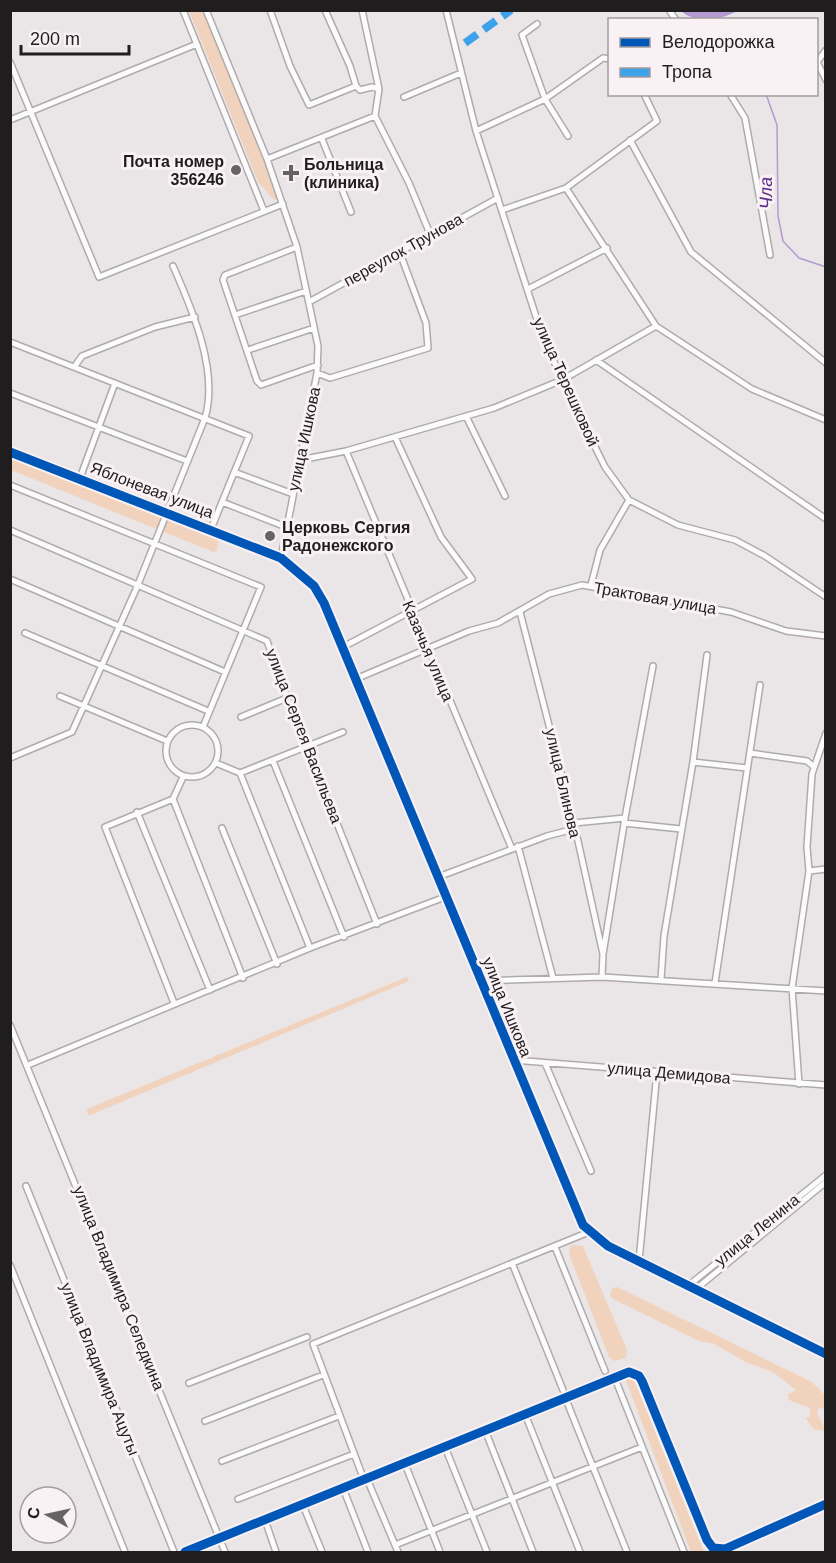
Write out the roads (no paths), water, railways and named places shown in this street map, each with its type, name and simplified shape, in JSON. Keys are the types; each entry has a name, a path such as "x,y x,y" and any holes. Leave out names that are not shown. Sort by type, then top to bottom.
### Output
{"street":[{"path":"183,10 264,211"},
{"name":"улица Ишкова","path":"206,10 284,204 297,247 314,327 317,373 281,558 314,586 358,678 445,897 574,1208 589,1232 608,1246 825,1354"},
{"path":"270,10 309,105 356,86"},
{"path":"325,10 351,66 356,86 360,90 372,87 380,89"},
{"path":"362,10 380,89 375,116 409,183 430,234"},
{"name":"улица Терешковой","path":"446,10 476,131 540,329 597,453 628,500"},
{"path":"537,24 522,34 545,99 568,136"},
{"path":"10,120 197,44"},
{"path":"476,131 545,99 603,58 608,59"},
{"path":"10,62 99,277 284,204"},
{"path":"818,66 825,80"},
{"path":"405,97 461,73"},
{"path":"502,210 566,188 657,121 644,96"},
{"path":"731,96 745,118 770,255"},
{"path":"267,159 375,116"},
{"path":"322,139 351,213"},
{"path":"630,141 691,252 825,363"},
{"path":"566,188 657,326 752,389 825,420"},
{"name":"переулок Трунова","path":"309,302 498,198"},
{"path":"297,247 225,275 223,280 257,381 261,385 318,365"},
{"path":"528,289 607,248"},
{"path":"317,373 330,378 428,348 426,323 400,253"},
{"path":"10,758 72,732 104,666 205,418 210,389 195,317 173,266"},
{"path":"235,315 306,291"},
{"path":"75,366 82,356 155,327 195,317"},
{"path":"300,460 346,451 466,416 562,380 657,326"},
{"path":"248,350 314,327"},
{"path":"10,342 249,436 211,528"},
{"path":"596,360 825,519"},
{"path":"80,478 115,383"},
{"path":"10,393 187,461"},
{"path":"466,416 505,496"},
{"path":"343,647 472,579 441,537 395,437"},
{"name":"Казачья улица","path":"346,451 512,849"},
{"name":"Яблоневая улица","path":"10,452 211,528 281,558"},
{"path":"234,472 293,494"},
{"path":"10,485 154,542 261,588 203,727"},
{"path":"591,585 600,550 628,500 678,525 735,540 765,556 825,597"},
{"path":"222,502 286,527"},
{"name":"улица Сергея Васильева","path":"10,530 137,587 267,641 287,698 378,924"},
{"path":"10,579 225,672"},
{"name":"Трактовая улица","path":"358,678 469,631 498,623 549,594 570,587 591,585 730,612 786,631 825,636"},
{"name":"улица Блинова","path":"520,612 574,826 603,954"},
{"path":"25,633 208,711"},
{"path":"661,979 664,936 693,762 707,655"},
{"path":"602,977 603,954 624,820 653,666"},
{"path":"715,983 760,685"},
{"path":"60,696 167,741"},
{"path":"241,717 287,698"},
{"path":"184,726 203,727 217,743 216,763 204,774 195,778 183,777 169,763 166,754 167,741 176,729 184,726"},
{"path":"216,763 240,773 343,732"},
{"path":"799,1084 792,988 808,871 807,847 813,766 825,733"},
{"path":"750,753 807,761 813,766"},
{"path":"273,761 344,937"},
{"path":"693,762 747,768"},
{"path":"240,773 310,948"},
{"path":"174,1003 105,827 173,799 183,777"},
{"path":"173,799 243,978"},
{"path":"137,812 210,990"},
{"path":"438,877 574,826 624,820 681,829"},
{"path":"222,828 276,964"},
{"path":"518,846 553,978"},
{"path":"808,871 825,869"},
{"path":"28,1065 174,1003 243,978 310,948 445,897"},
{"path":"480,981 602,977 825,991"},
{"name":"улица Владимира Селедкина","path":"10,1025 225,1552"},
{"name":"улица Демидова","path":"513,1060 825,1085"},
{"path":"545,1063 591,1171"},
{"path":"639,1261 657,1072"},
{"name":"улица Ленина","path":"689,1285 825,1175"},
{"name":"улица Ленина","path":"696,1289 825,1182"},
{"name":"улица Владимира Ацуты","path":"26,1186 174,1552"},
{"path":"312,1347 315,1341 589,1232"},
{"path":"555,1247 605,1371"},
{"path":"512,1263 563,1390"},
{"path":"10,1265 125,1552"},
{"path":"189,1383 305,1336 312,1347 354,1454 398,1552"},
{"path":"185,1552 405,1464 614,1376 629,1372 639,1376 707,1540 713,1548 724,1549 825,1504"},
{"path":"205,1421 323,1375"},
{"path":"614,1376 684,1552"},
{"path":"565,1397 627,1552"},
{"path":"525,1414 580,1552"},
{"path":"222,1461 339,1416"},
{"path":"485,1430 533,1552"},
{"path":"445,1447 487,1552"},
{"path":"395,1545 642,1448"},
{"path":"238,1499 354,1454"},
{"path":"405,1464 440,1552"},
{"path":"344,1488 368,1552"},
{"path":"303,1505 322,1552"},
{"path":"265,1520 276,1552"}],"waterway":[{"name":"Чла","path":"767,96 777,125 778,216 783,241 799,258 826,267"}],"place":[{"name":"Почта номер 356246","path":"236,170"},
{"name":"Больница (клиника)","path":"291,173"},
{"name":"Церковь Сергия Радонежского","path":"270,536"}]}
